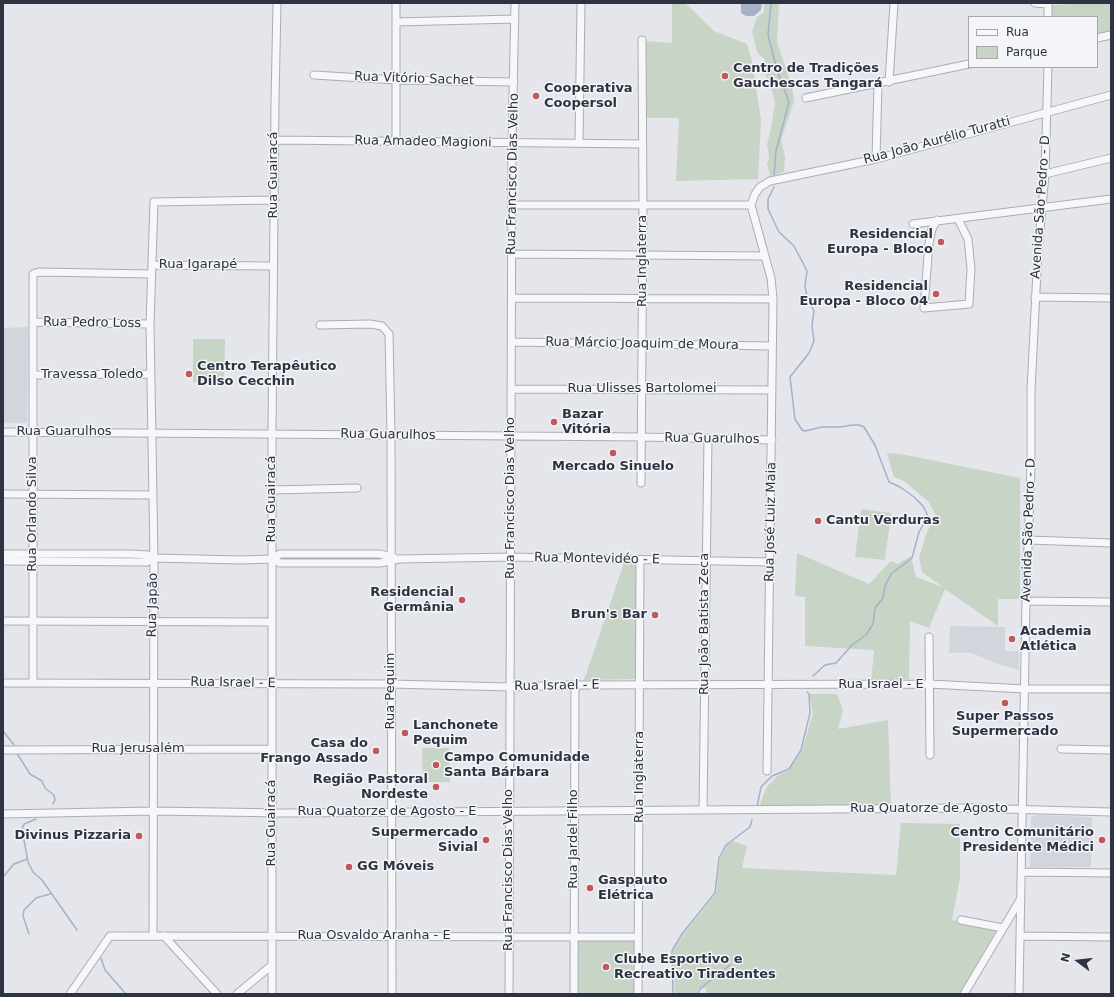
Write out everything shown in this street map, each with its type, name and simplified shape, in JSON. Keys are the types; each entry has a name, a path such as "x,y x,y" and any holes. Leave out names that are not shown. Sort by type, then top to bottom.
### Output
{"street":[{"name":"Rua Guairacá","path":"272,994 272,433 277,3"},
{"path":"396,3 396,141"},
{"name":"Rua Francisco Dias Velho","path":"509,994 512,143 515,3"},
{"path":"579,144 581,3"},
{"path":"889,82 894,3"},
{"path":"1035,3 1048,3 1048,16"},
{"path":"396,22 515,19"},
{"path":"1098,38 1111,35"},
{"name":"Rua Inglaterra","path":"641,483 643,437 642,40"},
{"path":"806,98 878,85 968,64"},
{"name":"Avenida São Pedro - D","path":"1019,994 1031,390 1035,297 1041,207 1045,174 1048,111 1048,68"},
{"name":"Rua Vitório Sachet","path":"314,75 396,80 514,82"},
{"path":"876,159 878,85"},
{"name":"Rua João Aurélio Turatti","path":"751,205 755,194 763,185 770,181 876,159 1111,94"},
{"name":"Rua Amadeo Magioni","path":"275,140 642,144"},
{"path":"1045,174 1111,158"},
{"path":"913,224 1111,199"},
{"path":"152,265 154,202 275,200"},
{"path":"512,205 751,205"},
{"name":"Rua José Luiz Maia","path":"751,205 771,278 773,299 771,562 767,771"},
{"path":"937,220 932,229 929,243 924,308 969,304 971,269 968,239 958,218"},
{"path":"512,254 764,256"},
{"name":"Rua Igarapé","path":"34,274 39,272 150,274 152,265 274,266"},
{"name":"Rua Orlando Silva","path":"33,683 34,274"},
{"name":"Rua Japão","path":"150,274 150,374 154,558 153,936"},
{"path":"1035,297 1111,298"},
{"path":"512,298 773,299"},
{"name":"Rua Pedro Loss","path":"33,322 150,324"},
{"name":"Rua Pequim","path":"320,325 370,324 382,326 389,334 394,559 391,684 392,994"},
{"name":"Rua Márcio Joaquim de Moura","path":"512,342 772,346"},
{"name":"Travessa Toledo","path":"33,375 150,374"},
{"name":"Rua Ulisses Bartolomei","path":"511,389 772,390"},
{"name":"Rua Guarulhos","path":"3,432 392,434 772,440"},
{"name":"Rua João Batista Zeca","path":"703,810 705,561 708,438"},
{"path":"272,490 357,488"},
{"path":"3,494 152,495"},
{"path":"1029,540 1111,543"},
{"name":"Rua Montevidéo - E","path":"3,554 33,557 147,562 154,558 241,560 272,559 280,563 510,557 771,562"},
{"name":"Rua Montevidéo - E","path":"3,561 33,557"},
{"name":"Rua Inglaterra","path":"638,994 640,560"},
{"path":"1026,601 1111,602"},
{"path":"3,621 272,622"},
{"path":"929,637 930,755"},
{"name":"Rua Israel - E","path":"3,683 153,682 510,686 929,684 1025,688 1111,689"},
{"name":"Rua Jardel Filho","path":"574,994 575,685"},
{"name":"Rua Jerusalém","path":"3,750 153,748 272,749"},
{"path":"1061,749 1111,750"},
{"name":"Rua Quatorze de Agosto","path":"747,810 971,808 1111,812"},
{"name":"Rua Quatorze de Agosto - E","path":"3,814 153,811 272,813 747,810"},
{"path":"1022,872 1111,873"},
{"path":"964,994 1021,898"},
{"path":"961,920 1003,928"},
{"name":"Rua Osvaldo Aranha - E","path":"70,994 110,936 638,937"},
{"path":"164,936 216,994"},
{"path":"1020,936 1111,937"},
{"path":"237,994 272,965"}],"shaded area":[{"path":"28,327 27,423 3,423 3,328"},
{"path":"950,626 1005,627 1005,651 1019,651 1019,670 995,663 972,653 949,653"},
{"path":"1035,815 1092,817 1091,867 1030,867 1031,818"}],"green space":[{"path":"672,3 685,3 714,31 747,44 752,61 761,120 758,179 676,181 679,118 646,118 645,41 672,43"},
{"path":"764,3 779,3 777,42 792,87 794,101 781,140 785,157 784,172 770,176 767,164 769,157 767,144 775,103 771,86 763,70 765,59 758,54 752,32 757,17 764,12"},
{"path":"1111,3 1111,31 1098,34 1098,16 1052,16 1052,5"},
{"path":"193,339 225,339 224,382 193,382"},
{"path":"887,453 906,455 1020,478 1020,599 998,599 998,626 945,589 929,628 910,621 909,679 871,682 874,650 805,646 805,597 795,596 797,553 869,584 891,561 898,564 911,556 916,577 943,587 922,572 919,558 926,534 936,516 929,502 904,481 894,477"},
{"path":"861,509 891,513 885,560 855,557"},
{"path":"624,563 637,564 636,679 584,680"},
{"path":"809,694 837,694 843,710 838,729 888,720 891,807 759,807 766,788 777,776 788,771 802,751 813,713"},
{"name":"Campo Comunidade Santa Bárbara","path":"422,748 449,748 450,782 423,782"},
{"path":"901,823 960,824 960,878 952,920 997,929 960,994 706,994 706,988 698,989 696,994 675,994 673,952 683,935 716,894 720,858 727,845 733,841 747,846 742,868 896,875"},
{"name":"Clube Esportivo e Recreativo Tiradentes","path":"576,939 636,939 635,994 576,994"}],"water":[{"path":"741,3 762,3 761,10 754,16 746,16 741,13"}],"waterway":[{"path":"771,3 768,35 777,70 789,102 776,151 774,176"},
{"path":"774,187 768,199 768,209 779,232 794,246 807,271 805,286 807,297 814,311 812,325 814,341 809,353 790,377 795,419 802,430 805,431 822,427 853,425 864,427 875,445 889,482 900,487 914,497 923,506 928,516 919,532 912,558 891,574 885,586 883,598 875,608 873,624 866,635 852,645 836,663 825,665 813,676"},
{"path":"757,807 761,787 772,776 789,769 801,750 810,713 809,694 807,692"},
{"path":"3,731 14,745"},
{"path":"16,752 30,774 42,781 45,788 54,795 55,800 53,804"},
{"path":"36,819 24,824 22,829 28,862 33,872 42,880 77,930"},
{"path":"673,994 672,951 682,934 715,893 719,858 726,845 750,827 752,820"},
{"path":"3,877 14,864 27,859"},
{"path":"29,934 23,916 24,910 36,898 50,894"},
{"path":"101,958 105,970 126,994"},
{"path":"697,994 701,988 730,965"}],"place":[{"name":"Centro de Tradições Gauchescas Tangará","path":"725,76"},
{"name":"Cooperativa Coopersol","path":"536,96"},
{"name":"Residencial Europa - Bloco","path":"941,242"},
{"name":"Residencial Europa - Bloco 04","path":"936,294"},
{"name":"Centro Terapêutico Dilso Cecchin","path":"189,374"},
{"name":"Bazar Vitória","path":"554,422"},
{"name":"Mercado Sinuelo","path":"613,453"},
{"name":"Cantu Verduras","path":"818,521"},
{"name":"Residencial Germânia","path":"462,600"},
{"name":"Brun's Bar","path":"655,615"},
{"name":"Academia Atlética","path":"1012,639"},
{"name":"Super Passos Supermercado","path":"1005,703"},
{"name":"Lanchonete Pequim","path":"405,733"},
{"name":"Casa do Frango Assado","path":"376,751"},
{"name":"Campo Comunidade Santa Bárbara","path":"436,765"},
{"name":"Região Pastoral Nordeste","path":"436,787"},
{"name":"Divinus Pizzaria","path":"139,836"},
{"name":"Supermercado Sivial","path":"486,840"},
{"name":"Centro Comunitário Presidente Médici","path":"1102,840"},
{"name":"GG Móveis","path":"349,867"},
{"name":"Gaspauto Elétrica","path":"590,888"},
{"name":"Clube Esportivo e Recreativo Tiradentes","path":"606,967"}]}
